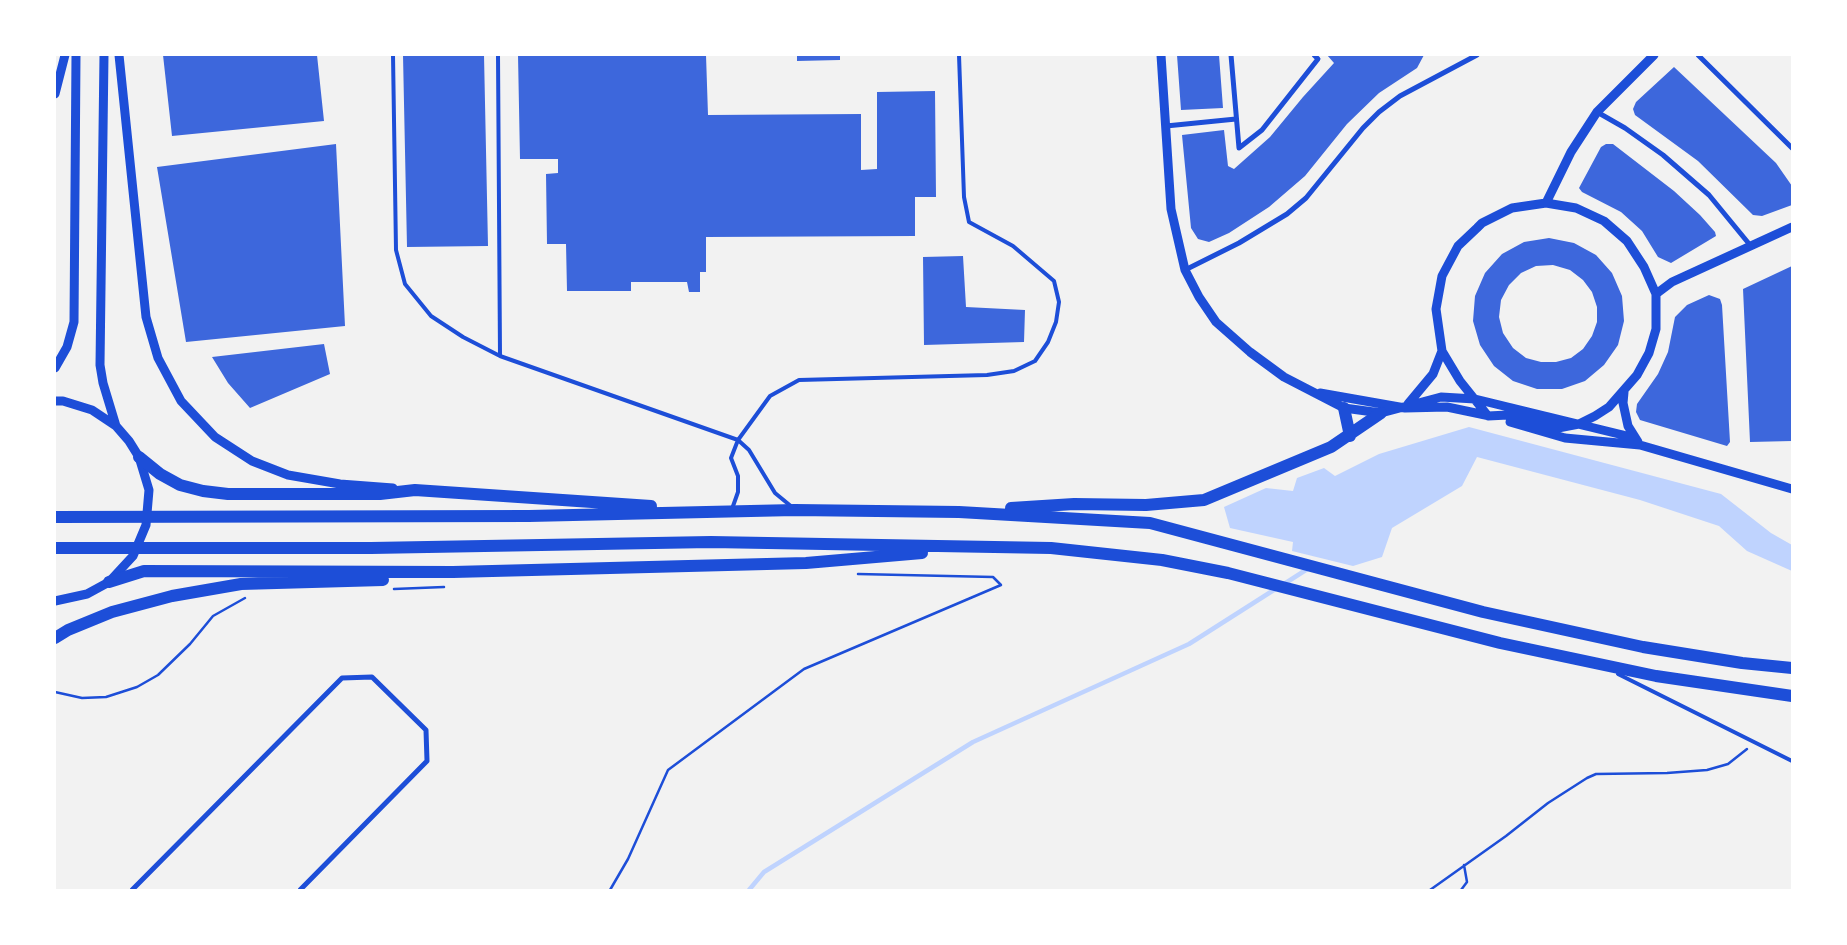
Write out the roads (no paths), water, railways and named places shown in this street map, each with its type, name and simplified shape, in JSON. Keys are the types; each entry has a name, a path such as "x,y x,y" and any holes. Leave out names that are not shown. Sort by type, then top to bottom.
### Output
{"main road":[{"path":"1344,408 1350,436"},
{"path":"959,512 1074,504 1146,505 1204,500 1332,447 1381,413"},
{"path":"139,457 160,474 180,485 203,491 228,494 380,494 415,490 731,511"},
{"path":"55,517 529,516 795,510 959,512 1150,523 1483,612 1643,647 1742,663 1792,668"},
{"path":"55,548 240,548 711,542 1051,548 1162,560 1228,573 1416,624 1665,678 1792,696"},
{"path":"109,582 144,571 453,572 806,563 900,554 1051,548"},
{"path":"55,638 68,630 112,612 172,596 241,584 385,580 453,572"}],"street":[{"path":"55,94 65,55"},
{"path":"55,368 67,347 74,322 76,289 76,55"},
{"path":"104,55 100,365 103,383 116,426"},
{"path":"120,55 146,317 158,358 181,401 216,437 252,461 288,475 340,484 415,490"},
{"path":"1161,55 1171,209 1185,270 1199,297 1216,322 1250,352 1284,377 1344,408 1381,413 1404,408 1423,400 1441,397 1475,399 1623,435 1640,445"},
{"path":"1231,55 1239,148 1262,130 1318,59 1314,55"},
{"path":"1185,270 1239,243 1287,214 1306,198 1363,128 1379,112 1400,96 1476,55"},
{"path":"1546,203 1571,152 1597,112 1654,55"},
{"path":"1698,55 1792,148"},
{"path":"1597,112 1625,128 1663,156 1702,189 1732,220 1750,244"},
{"path":"1166,126 1236,119"},
{"path":"1546,203 1576,208 1604,221 1627,241 1644,267 1656,294 1656,330 1650,353 1624,392 1609,407 1579,424 1558,428 1508,415 1488,416 1460,381 1442,350 1436,309 1442,276 1458,246 1482,223 1512,208 1546,203"},
{"path":"1656,294 1672,282 1750,244 1792,227"},
{"path":"1404,408 1433,374 1442,350"},
{"path":"1313,392 1404,408 1447,407 1488,416 1565,438 1640,445 1792,489"},
{"path":"1624,392 1623,403 1628,426 1640,445"},
{"path":"55,401 92,410 116,426 129,441 139,457 149,490 146,525 133,556 109,582 87,594 59,601 55,608"},
{"path":"132,890 342,678 372,677 426,730 427,761 300,890"}],"lane":[{"path":"393,55 396,250 405,284 431,316 463,337 500,356 738,440 749,450 775,493 795,510"},
{"path":"498,55 500,356"},
{"path":"731,511 738,492 738,476 731,458 738,440 770,396 799,380 987,375 1014,371 1034,361 1048,342 1056,322 1059,302 1054,281 1013,246 969,222 964,197 959,55"},
{"path":"1595,663 1792,761"}],"water":[{"path":"1469,427 1721,494 1771,533 1792,545 1792,571 1747,551 1719,526 1640,500 1477,457 1462,486 1392,528 1382,557 1353,566 1292,551 1293,542 1230,528 1224,507 1266,488 1293,491 1297,478 1324,468 1335,476 1379,454"}],"waterway":[{"path":"1284,584 1309,568"},
{"path":"749,890 764,872 973,742 1189,644 1277,588"}]}
